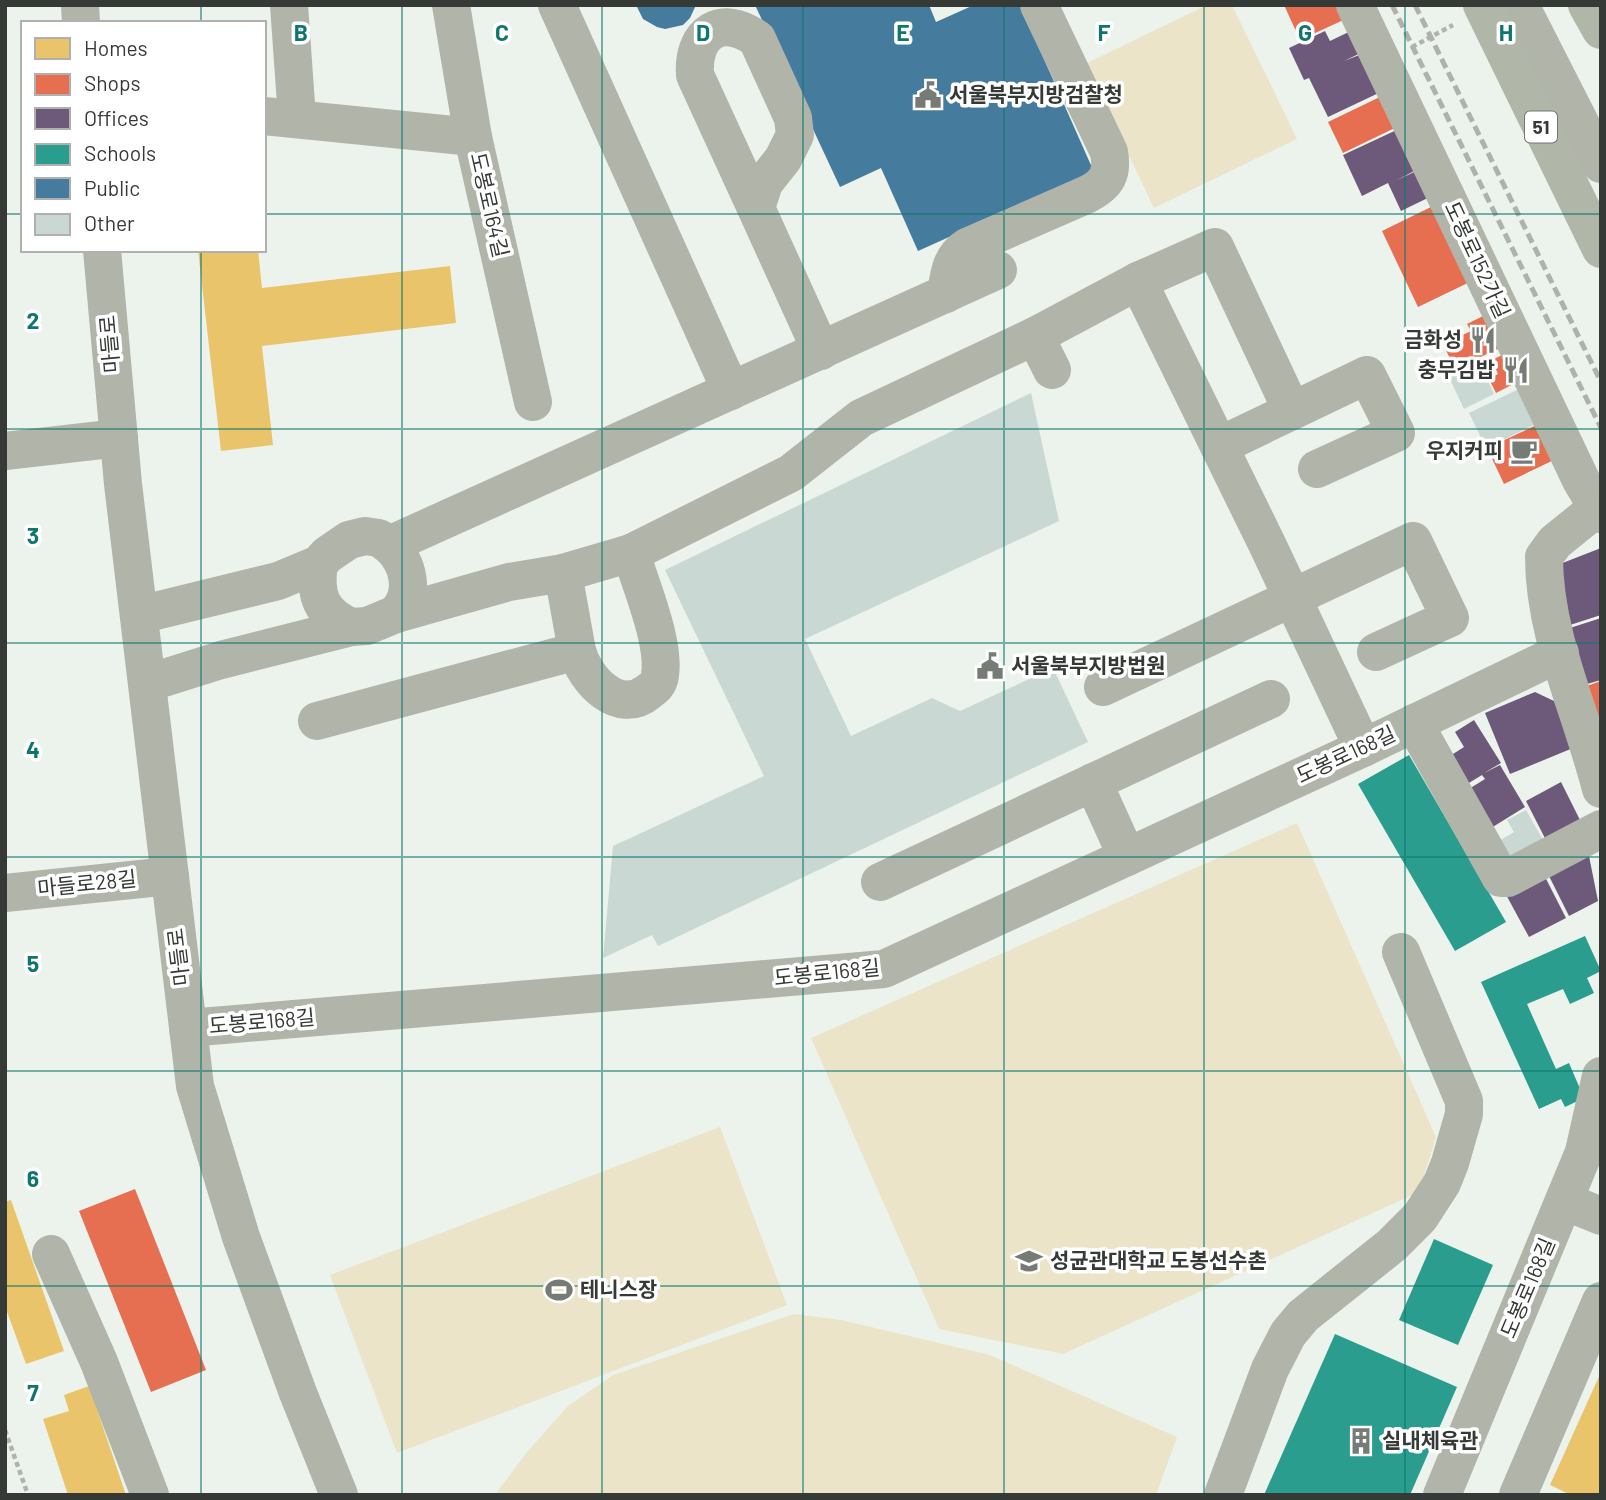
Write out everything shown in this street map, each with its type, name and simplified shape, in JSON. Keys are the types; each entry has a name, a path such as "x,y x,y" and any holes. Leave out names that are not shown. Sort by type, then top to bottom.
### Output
{"main road":[{"path":"1587,5 1601,30"},
{"name":"51","path":"1468,15 1601,248"}],"street":[{"path":"289,5 281,117 473,136"},
{"name":"도봉로164길","path":"451,5 473,136 533,402"},
{"path":"557,5 731,391"},
{"path":"946,294 951,266 958,253 1100,188 1110,175 1109,152 1039,5"},
{"name":"도봉로152가길","path":"1355,5 1581,480 1600,509"},
{"path":"1520,5 1601,164"},
{"path":"1546,5 1601,134"},
{"path":"756,208 821,351"},
{"path":"148,683 221,660 351,627 367,626 396,614 509,582 563,573 631,553 791,473 861,418 1035,336 1138,281 1215,247 1292,411"},
{"name":"마들로","path":"102,252 118,438 195,1086 241,1237 298,1394 339,1495"},
{"path":"389,545 998,270"},
{"path":"1138,281 1363,748"},
{"path":"1035,336 1052,370"},
{"path":"1219,446 1367,375 1396,433 1317,470"},
{"path":"5,451 118,438"},
{"path":"1600,509 1555,542 1544,557 1546,601 1601,789"},
{"path":"139,615 278,582 319,564 349,540 365,537 379,538 389,545 403,564 409,585 407,598 396,614"},
{"path":"1102,687 1413,541 1450,618 1376,652"},
{"path":"563,573 580,663 602,691 621,700 640,698 657,685 660,673 659,652 631,553"},
{"path":"319,564 316,584 318,596 326,610 351,627"},
{"path":"317,720 577,651"},
{"name":"도봉로168길","path":"188,1028 884,969 1363,748 1560,653"},
{"path":"880,882 1271,699"},
{"name":"도봉로168길","path":"1414,723 1501,877 1508,878 1601,830"},
{"path":"1093,782 1127,857"},
{"name":"마들로28길","path":"5,893 170,876"},
{"path":"1223,1495 1270,1369 1288,1334 1303,1316 1392,1245 1420,1217 1442,1182 1450,1163 1464,1114 1464,1101 1401,952"},
{"name":"도봉로168길","path":"1442,1495 1584,1152 1601,1076"},
{"path":"1564,1201 1601,1216"},
{"path":"51,1254 99,1362 150,1495"},
{"path":"1518,1495 1601,1301"}],"path":[{"path":"1383,63 1468,15"},
{"path":"5,1430 28,1495"}],"shaded area":[{"path":"1207,5 1232,5 1297,139 1154,208 1085,64"},
{"path":"1297,823 1436,1137 1419,1192 1063,1354 939,1329 811,1038"},
{"name":"테니스장","path":"720,1127 787,1305 397,1453 330,1275"},
{"path":"794,1314 841,1320 990,1355 1177,1437 1156,1495 495,1495 527,1452 568,1406 613,1375"}],"building: Homes":[{"path":"198,252 258,252 262,288 450,266 456,323 262,346 273,445 221,451"},
{"path":"11,1200 64,1351 26,1364 5,1306 5,1202"},
{"path":"1601,1372 1601,1495 1571,1495 1550,1485"},
{"path":"89,1386 126,1495 68,1495 43,1419 69,1411 64,1395"}],"building: Shops":[{"path":"1284,5 1345,5 1350,17 1300,40"},
{"path":"1386,94 1401,125 1343,153 1328,122"},
{"path":"1437,204 1474,280 1418,307 1382,231"},
{"path":"1489,313 1504,346 1455,369 1443,344 1471,331 1467,324"},
{"path":"1512,350 1525,378 1496,393 1489,379 1498,374 1492,360"},
{"path":"1541,423 1558,458 1504,484 1487,448"},
{"path":"1601,681 1601,727 1584,687"},
{"path":"135,1189 206,1370 151,1392 79,1211"}],"building: Offices":[{"path":"1357,28 1367,50 1344,61 1367,52 1385,90 1328,117 1309,78 1304,80 1289,48 1325,31 1330,41"},
{"path":"1403,127 1422,167 1397,180 1423,168 1436,194 1401,211 1388,183 1362,196 1343,155"},
{"path":"1601,548 1601,615 1570,625 1560,564"},
{"path":"1601,618 1601,680 1587,684 1570,628"},
{"path":"1535,692 1554,701 1573,748 1510,774 1485,713"},
{"path":"1474,720 1501,763 1484,773 1500,765 1525,807 1483,833 1464,792 1485,779 1482,775 1459,789 1442,761 1464,747 1455,732"},
{"path":"1561,782 1584,828 1551,850 1526,801"},
{"path":"1586,841 1598,901 1569,916 1546,870"},
{"path":"1542,871 1566,918 1529,937 1504,891"}],"building: Schools":[{"path":"1409,755 1506,922 1455,951 1358,784"},
{"path":"1585,936 1601,971 1587,978 1594,993 1570,1004 1563,989 1527,1004 1556,1069 1569,1063 1584,1098 1565,1107 1561,1099 1539,1109 1481,982"},
{"path":"1434,1239 1493,1265 1458,1345 1399,1320"},
{"name":"실내체육관","path":"1335,1334 1457,1387 1410,1495 1264,1495"}],"building: Public":[{"path":"636,5 696,5 683,25 665,29 643,19"},
{"name":"서울북부지방검찰청","path":"755,5 929,5 936,22 974,5 1020,5 1094,172 918,251 881,168 840,187"}],"building: Other":[{"path":"1466,366 1472,377 1483,381 1487,379 1494,394 1464,409 1448,375"},
{"path":"1527,385 1544,420 1486,448 1469,413"},
{"path":"1031,393 1059,521 805,639 851,736 932,698 960,711 1053,668 1088,742 658,946 652,935 603,958 613,846 764,776 665,570"},
{"path":"1526,810 1550,852 1508,876 1499,841 1514,832 1507,820"}],"railway":[{"path":"1392,5 1601,428"},
{"path":"1415,5 1601,382"}],"place":[{"name":"서울북부지방검찰청","path":"928,95"},
{"name":"금화성","path":"1483,340"},
{"name":"충무김밥","path":"1516,370"},
{"name":"우지커피","path":"1524,451"},
{"name":"서울북부지방법원","path":"990,666"},
{"name":"성균관대학교 도봉선수촌","path":"1029,1261"},
{"name":"테니스장","path":"559,1290"},
{"name":"실내체육관","path":"1361,1441"}]}
